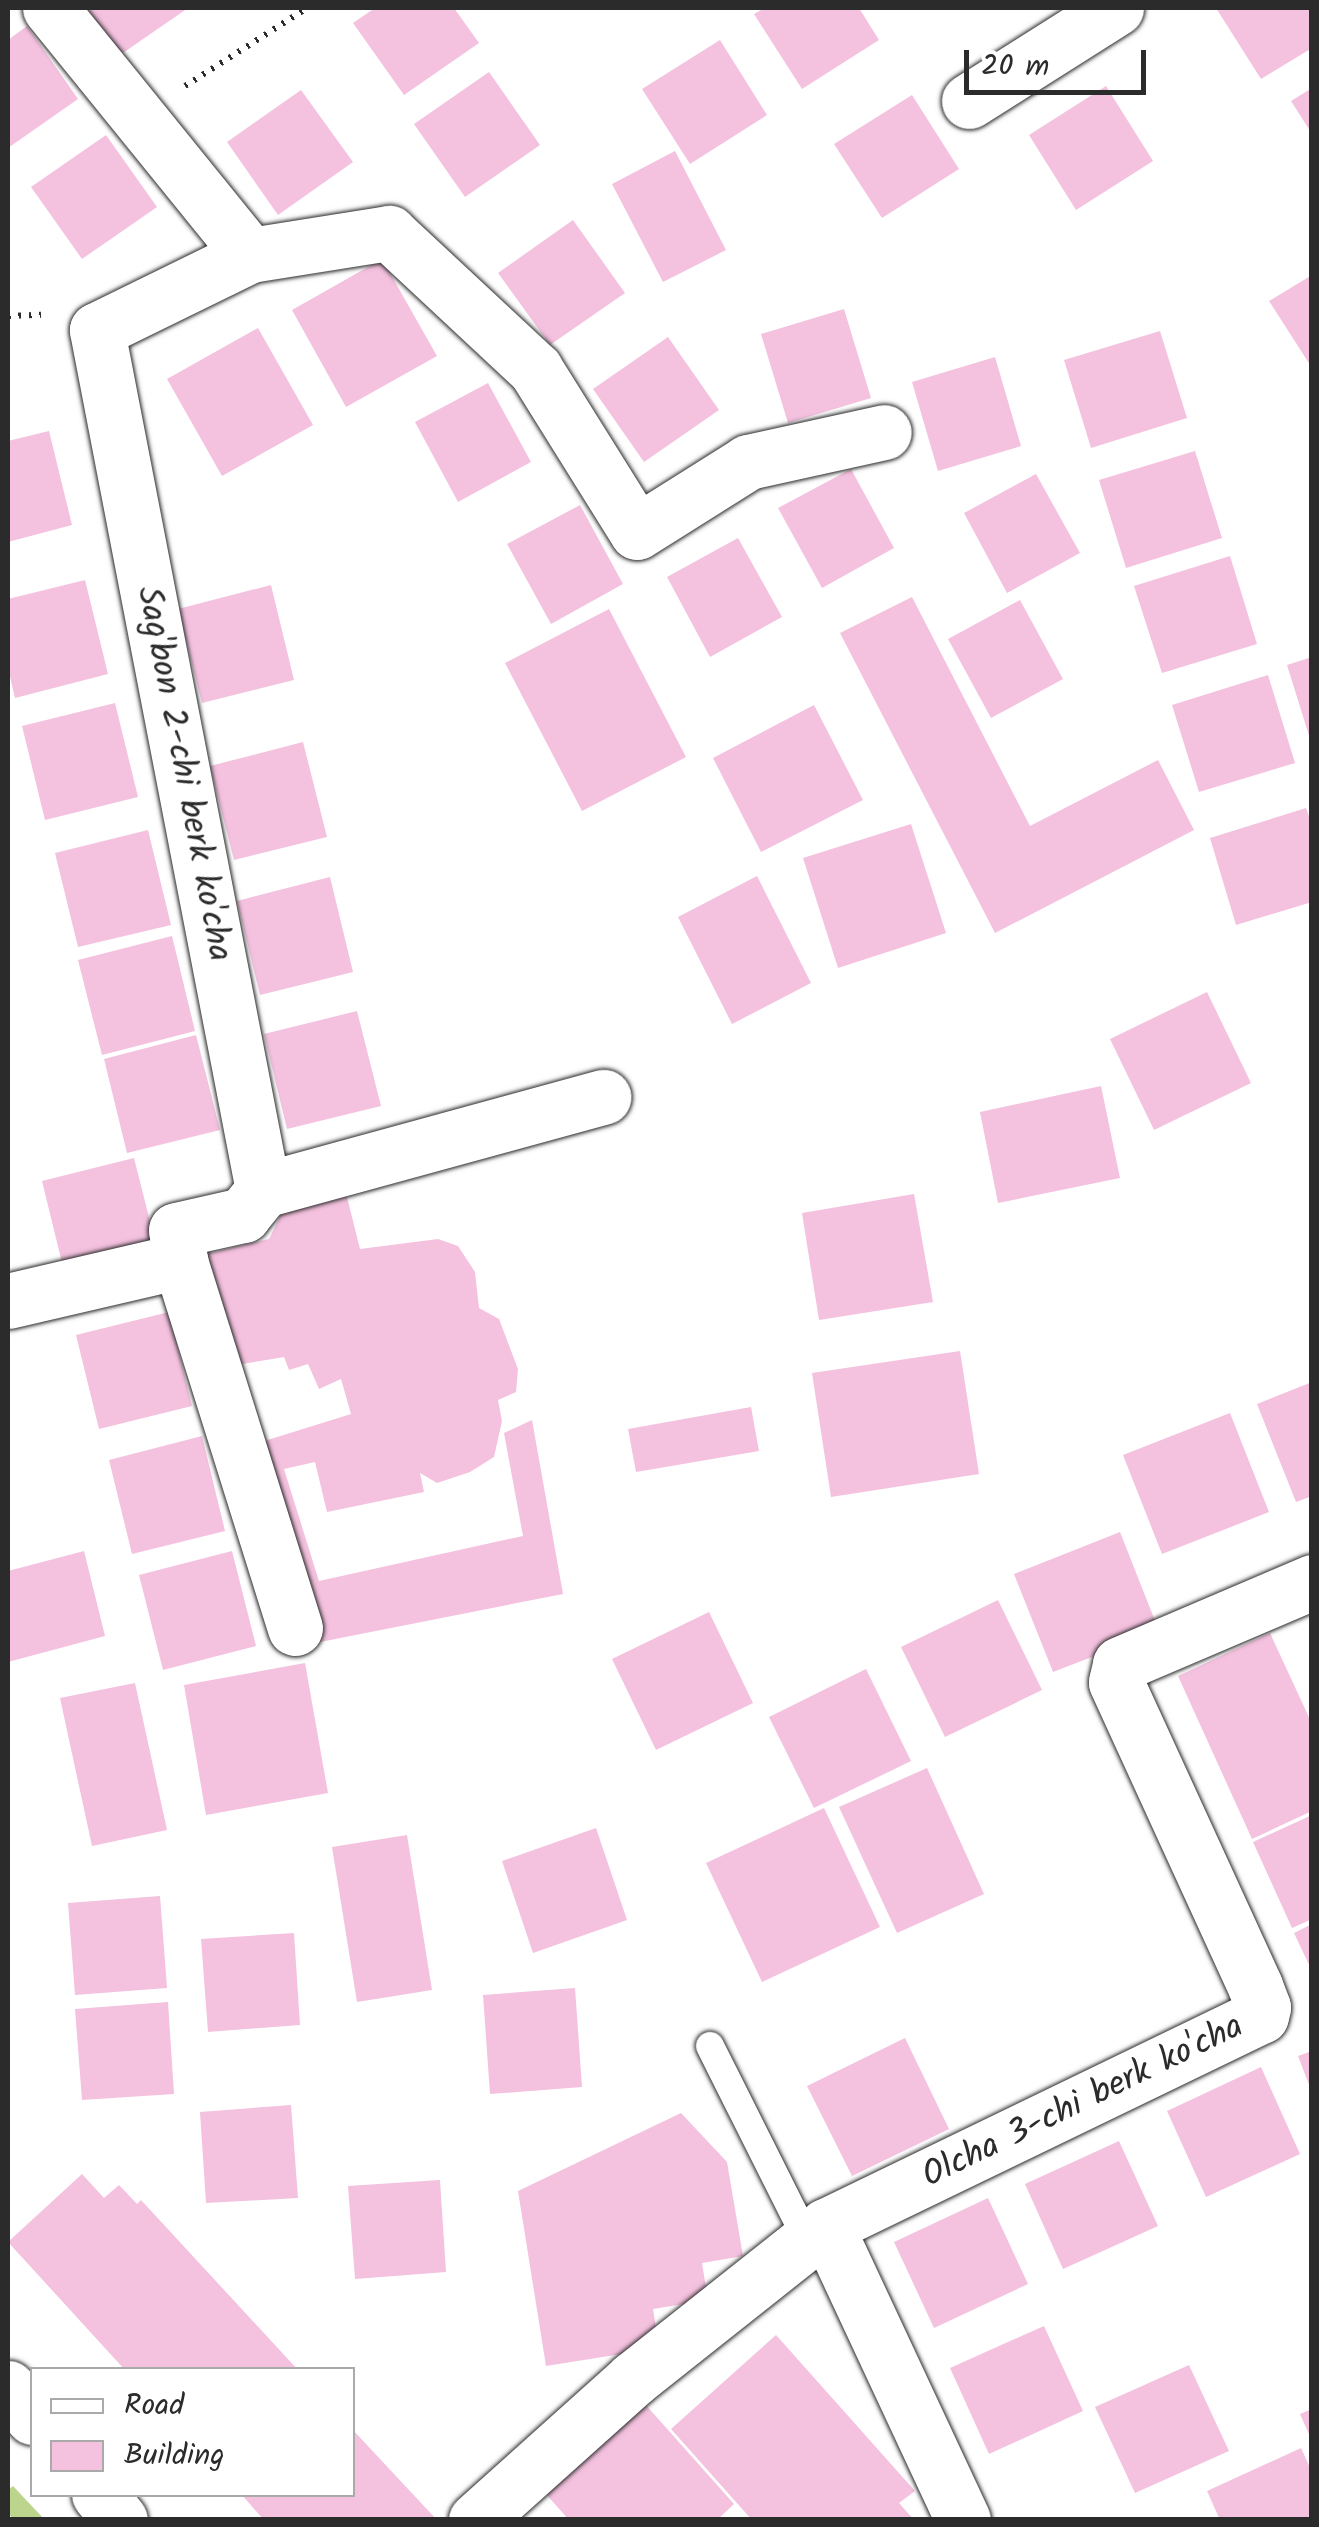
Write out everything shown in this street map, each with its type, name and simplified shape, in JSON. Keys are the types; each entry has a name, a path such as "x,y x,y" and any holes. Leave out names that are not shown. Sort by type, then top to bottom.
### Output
{"street":[{"path":"50,8 250,255 389,233 535,370 636,532 748,462 884,432"},
{"path":"969,102 1116,8"},
{"name":"Sag'bon 2-chi berk ko'cha","path":"250,255 97,330 263,1190"},
{"path":"295,1628 180,1261 176,1230 244,1215 263,1190 604,1097"},
{"path":"8,1301 180,1261"},
{"name":"Olcha 3-chi berk ko'cha","path":"817,2233 1261,2016 1263,2007 1255,1986 1116,1682 1120,1664 1312,1582"},
{"path":"476,2520 632,2378 817,2233 963,2520"},
{"path":"8,2388 30,2415"},
{"path":"101,2497 120,2520"}],"lane":[{"path":"710,2046 817,2233"}],"path":[{"path":"137,116 307,8"}],"green space":[{"path":"13,2486 44,2519 13,2519 8,2513 8,2490"}],"building":[{"path":"87,8 188,8 120,55"},
{"path":"375,8 454,8 479,43 404,95 353,23"},
{"path":"765,8 859,8 879,40 802,89 754,14"},
{"path":"1216,8 1312,8 1312,48 1261,79"},
{"path":"27,26 78,99 8,148 8,40"},
{"path":"720,40 767,115 690,164 642,89"},
{"path":"489,72 540,145 465,197 414,124"},
{"path":"1106,86 1153,161 1076,210 1029,135"},
{"path":"1312,88 1312,134 1291,101"},
{"path":"301,90 353,162 278,215 227,142"},
{"path":"912,95 959,169 882,218 834,144"},
{"path":"106,135 157,207 82,259 31,187"},
{"path":"675,151 726,250 663,282 612,184"},
{"path":"573,220 625,293 550,345 498,273"},
{"path":"382,259 437,356 346,407 292,310"},
{"path":"1312,275 1312,368 1269,301"},
{"path":"844,309 871,398 788,423 761,334"},
{"path":"258,328 313,425 222,476 167,379"},
{"path":"1160,331 1187,418 1091,448 1064,360"},
{"path":"668,337 719,410 644,462 593,389"},
{"path":"995,357 1021,446 938,471 912,382"},
{"path":"488,383 531,462 458,502 415,422"},
{"path":"49,431 72,525 8,542 8,441"},
{"path":"1195,451 1222,538 1126,568 1099,480"},
{"path":"851,469 894,548 822,588 778,508"},
{"path":"1036,474 1080,553 1007,593 964,513"},
{"path":"580,505 623,584 551,624 507,544"},
{"path":"738,538 782,617 710,657 667,577"},
{"path":"1230,556 1257,644 1162,673 1134,586"},
{"path":"85,580 108,674 15,698 8,668 8,599"},
{"path":"271,585 294,680 202,703 178,609"},
{"path":"912,597 1030,826 1158,760 1194,830 995,933 840,633"},
{"path":"1020,600 1063,679 991,718 948,639"},
{"path":"609,609 686,757 582,811 505,663"},
{"path":"1312,657 1312,742 1311,742 1287,665"},
{"path":"1268,675 1295,763 1199,792 1172,705"},
{"path":"115,703 138,797 45,820 22,726"},
{"path":"814,705 863,800 761,852 713,758"},
{"path":"303,742 327,837 234,860 210,766"},
{"path":"1306,808 1312,825 1312,902 1236,925 1210,838"},
{"path":"911,824 946,933 838,968 803,858"},
{"path":"148,830 171,925 78,947 55,853"},
{"path":"757,876 811,983 732,1024 678,917"},
{"path":"330,877 353,972 260,995 237,901"},
{"path":"172,936 195,1031 102,1055 78,960"},
{"path":"1207,992 1251,1083 1154,1130 1110,1039"},
{"path":"357,1011 381,1106 287,1129 264,1034"},
{"path":"196,1035 220,1130 127,1153 104,1059"},
{"path":"1101,1086 1120,1178 998,1203 980,1112"},
{"path":"134,1158 158,1253 65,1275 42,1181"},
{"path":"343,1181 360,1249 438,1239 458,1246 475,1272 479,1308 499,1319 518,1369 516,1392 498,1400 502,1421 494,1457 470,1472 437,1483 420,1473 424,1492 327,1512 315,1462 284,1469 319,1581 523,1536 504,1433 532,1420 563,1594 310,1644 258,1443 351,1414 341,1379 319,1389 308,1364 289,1370 284,1357 236,1365 202,1255 269,1239 287,1202"},
{"path":"914,1194 933,1302 819,1320 802,1213"},
{"path":"169,1312 192,1406 99,1429 76,1335"},
{"path":"960,1351 979,1474 831,1497 812,1373"},
{"path":"1312,1382 1312,1496 1296,1502 1257,1404"},
{"path":"751,1407 759,1451 636,1472 628,1429"},
{"path":"1230,1413 1269,1512 1162,1554 1123,1455"},
{"path":"202,1436 225,1531 132,1554 109,1460"},
{"path":"1120,1532 1159,1631 1053,1672 1014,1574"},
{"path":"84,1551 105,1636 8,1662 8,1571"},
{"path":"232,1551 256,1646 163,1670 139,1575"},
{"path":"998,1600 1042,1690 945,1737 901,1647"},
{"path":"709,1612 753,1703 656,1750 612,1659"},
{"path":"1270,1633 1312,1724 1312,1811 1252,1839 1178,1676"},
{"path":"305,1663 328,1793 206,1815 184,1685"},
{"path":"866,1669 911,1761 814,1808 769,1717"},
{"path":"135,1683 167,1830 92,1846 60,1698"},
{"path":"927,1768 984,1894 897,1933 839,1807"},
{"path":"824,1808 880,1927 762,1982 706,1863"},
{"path":"1312,1815 1312,1919 1292,1928 1253,1842"},
{"path":"596,1828 627,1920 533,1953 502,1861"},
{"path":"407,1835 432,1990 357,2002 332,1847"},
{"path":"160,1896 167,1988 75,1995 68,1903"},
{"path":"1312,1924 1312,1971 1294,1933"},
{"path":"294,1933 300,2025 208,2032 201,1939"},
{"path":"575,1988 582,2087 490,2094 483,1995"},
{"path":"168,2002 174,2094 82,2100 75,2009"},
{"path":"905,2038 949,2129 852,2176 807,2086"},
{"path":"1312,2051 1312,2090 1311,2090 1298,2056"},
{"path":"1261,2067 1300,2154 1206,2197 1167,2111"},
{"path":"291,2105 298,2198 206,2203 200,2112"},
{"path":"681,2113 727,2162 743,2256 702,2263 708,2300 653,2309 659,2348 546,2366 518,2191"},
{"path":"1119,2141 1158,2226 1063,2269 1025,2184"},
{"path":"82,2174 104,2198 119,2185 137,2204 141,2200 295,2367 122,2367 8,2242"},
{"path":"440,2180 446,2272 355,2279 348,2186"},
{"path":"988,2198 1028,2284 934,2328 894,2242"},
{"path":"1044,2326 1083,2411 989,2454 950,2368"},
{"path":"776,2335 915,2491 899,2503 914,2520 752,2520 671,2429"},
{"path":"1189,2365 1229,2451 1135,2493 1095,2407"},
{"path":"645,2404 734,2504 717,2520 569,2520 545,2493"},
{"path":"1312,2409 1312,2441 1300,2414"},
{"path":"355,2432 437,2520 264,2520 244,2497 355,2497"},
{"path":"1301,2448 1312,2472 1312,2520 1220,2520 1207,2491"}]}
